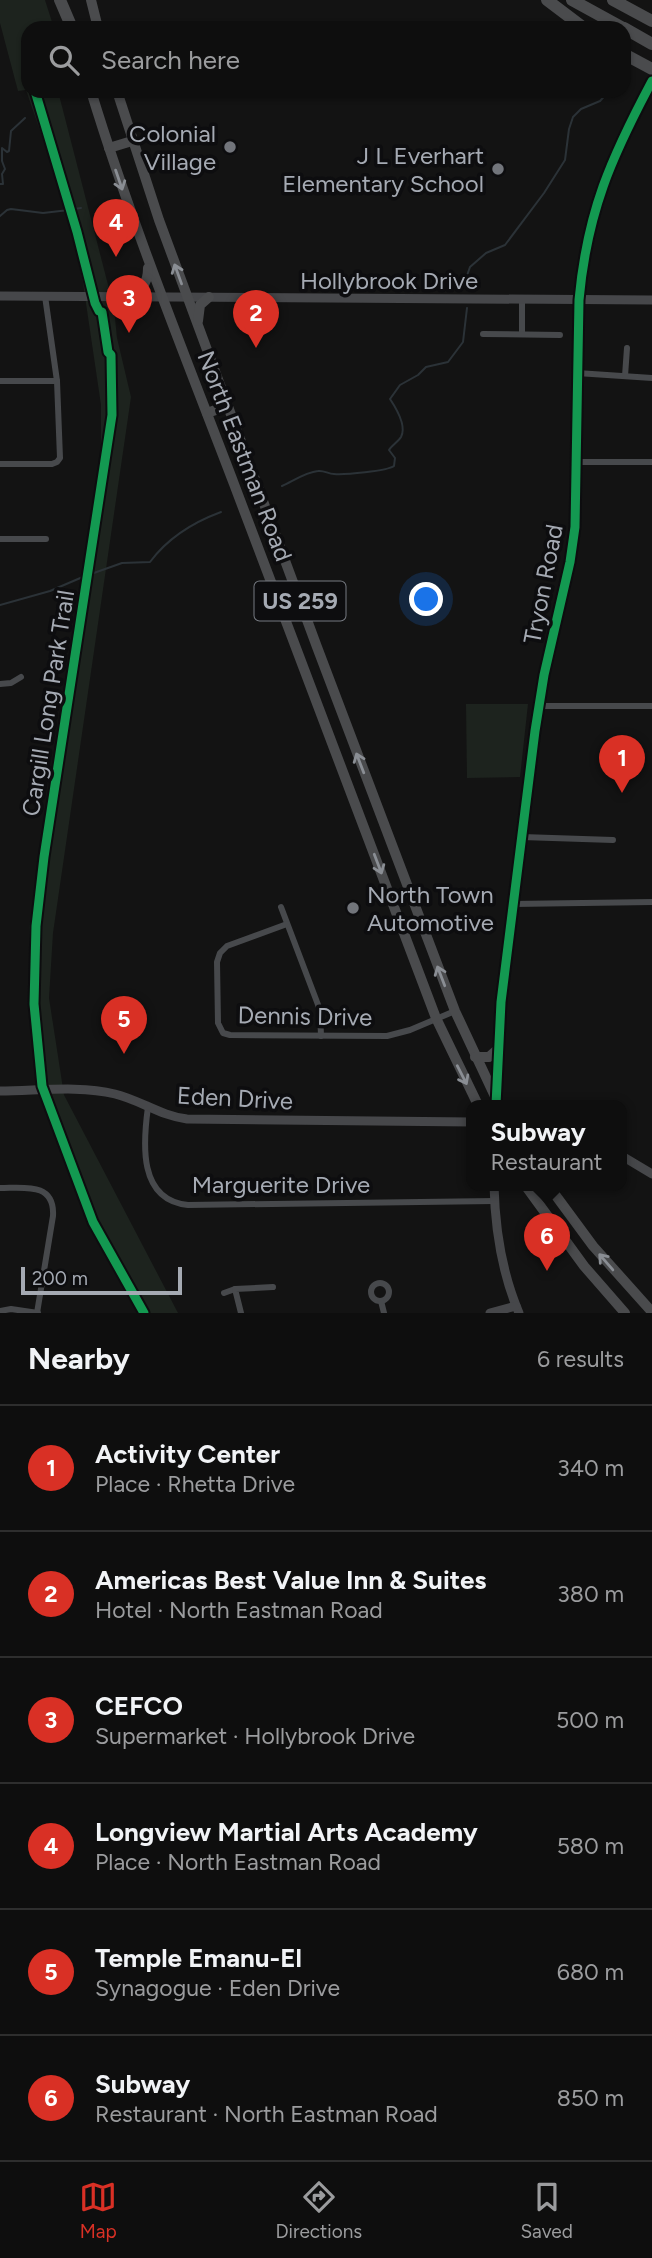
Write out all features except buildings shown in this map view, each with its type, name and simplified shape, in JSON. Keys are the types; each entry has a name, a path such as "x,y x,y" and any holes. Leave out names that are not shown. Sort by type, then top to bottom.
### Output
{"highway":[{"path":"60,0 69,21"},
{"path":"65,0 70,21"},
{"path":"547,0 575,21"},
{"path":"572,0 611,21"},
{"path":"613,0 652,21"},
{"path":"631,32 649,42"},
{"path":"631,58 652,69"}],"main road":[{"path":"91,0 96,21"},
{"name":"North Eastman Road","path":"93,98 108,148 161,296 436,1018 476,1100"},
{"name":"North Eastman Road","path":"119,98 198,328 325,669 454,1011 496,1100"},
{"path":"108,148 132,141"},
{"path":"120,296 140,289 145,284 148,261"},
{"path":"198,328 199,308 209,297"},
{"path":"206,413 227,406"},
{"path":"307,675 325,669"},
{"path":"402,927 420,920"},
{"path":"475,1057 489,1057 498,1049"},
{"path":"529,1191 565,1242 624,1312 638,1298"},
{"path":"552,1191 581,1231 652,1312"},
{"path":"565,1242 581,1231"}],"street":[{"name":"Tryon Road","path":"497,1100 501,1002 539,706 572,548 576,509 579,300 587,240 601,187 625,132 652,81"},
{"name":"Hollybrook Drive","path":"0,296 652,300"},
{"path":"0,464 50,464 58,461 60,455 57,381 45,296"},
{"path":"522,299 522,334"},
{"path":"483,334 560,335"},
{"path":"625,376 626,348"},
{"path":"577,373 652,378"},
{"path":"0,381 57,381"},
{"path":"576,462 652,462"},
{"path":"0,539 46,539"},
{"path":"0,684 14,682 21,677"},
{"path":"539,706 652,706"},
{"path":"522,837 613,839"},
{"path":"513,904 652,902"},
{"path":"281,907 320,1010 321,1036"},
{"name":"Dennis Drive","path":"287,924 229,945 221,951 217,962 219,1028 223,1033 394,1035 454,1011"},
{"name":"Eden Drive","path":"0,1091 99,1091 120,1095 177,1118 200,1120 466,1122"},
{"name":"Marguerite Drive","path":"148,1107 144,1146 147,1167 158,1191 177,1203 495,1202"},
{"path":"627,1159 652,1174"},
{"path":"0,1188 31,1188 48,1195 54,1213 38,1313 11,1309 0,1311"},
{"path":"490,1313 517,1309 502,1258 494,1191"},
{"path":"224,1293 235,1289 273,1287"},
{"path":"235,1289 241,1313"},
{"path":"381,1301 384,1313"}],"shaded area":[{"path":"0,0 45,0 52,21 21,21 21,91 18,91 0,23"},
{"path":"29,98 60,98 114,308 117,338 131,397 53,933 49,998 64,1095 178,1313 137,1313 87,1219 35,1070 29,928 101,449 101,405 83,283 67,209"},
{"path":"466,704 528,704 520,777 467,778"}],"waterway":[{"path":"464,284 470,267 486,253 505,245 544,193 565,160 573,117 581,109 603,98"},
{"path":"0,184 3,184 2,174 5,169 2,148 9,151 11,131 25,118"},
{"path":"74,209 81,208"},
{"path":"0,216 11,209 43,213 69,210"},
{"path":"282,486 313,472 347,474 394,466 395,458 389,450 401,437 403,428 390,399 400,385 426,367 448,362 463,342 467,308"},
{"path":"91,574 122,563 150,562 182,532 221,512"},
{"path":"0,605 50,591 85,576"}],"cycle path":[{"path":"496,1100 501,1002 535,731 575,527 579,300 583,268 603,186 624,135 652,81"},
{"name":"Cargill Long Park Trail","path":"37,98 95,303 102,312 108,352 111,355 112,415 44,857 36,926 34,1004 42,1086 93,1222 144,1313"}],"place":[{"name":"Colonial Village","path":"230,147"},
{"name":"J L Everhart Elementary School","path":"498,169"},
{"name":"Longview Martial Arts Academy","path":"116,257"},
{"name":"CEFCO","path":"129,333"},
{"name":"Americas Best Value Inn & Suites","path":"256,348"},
{"name":"Activity Center","path":"622,793"},
{"name":"North Town Automotive","path":"353,908"},
{"name":"Temple Emanu-El","path":"124,1054"},
{"name":"Subway","path":"547,1271"}]}
